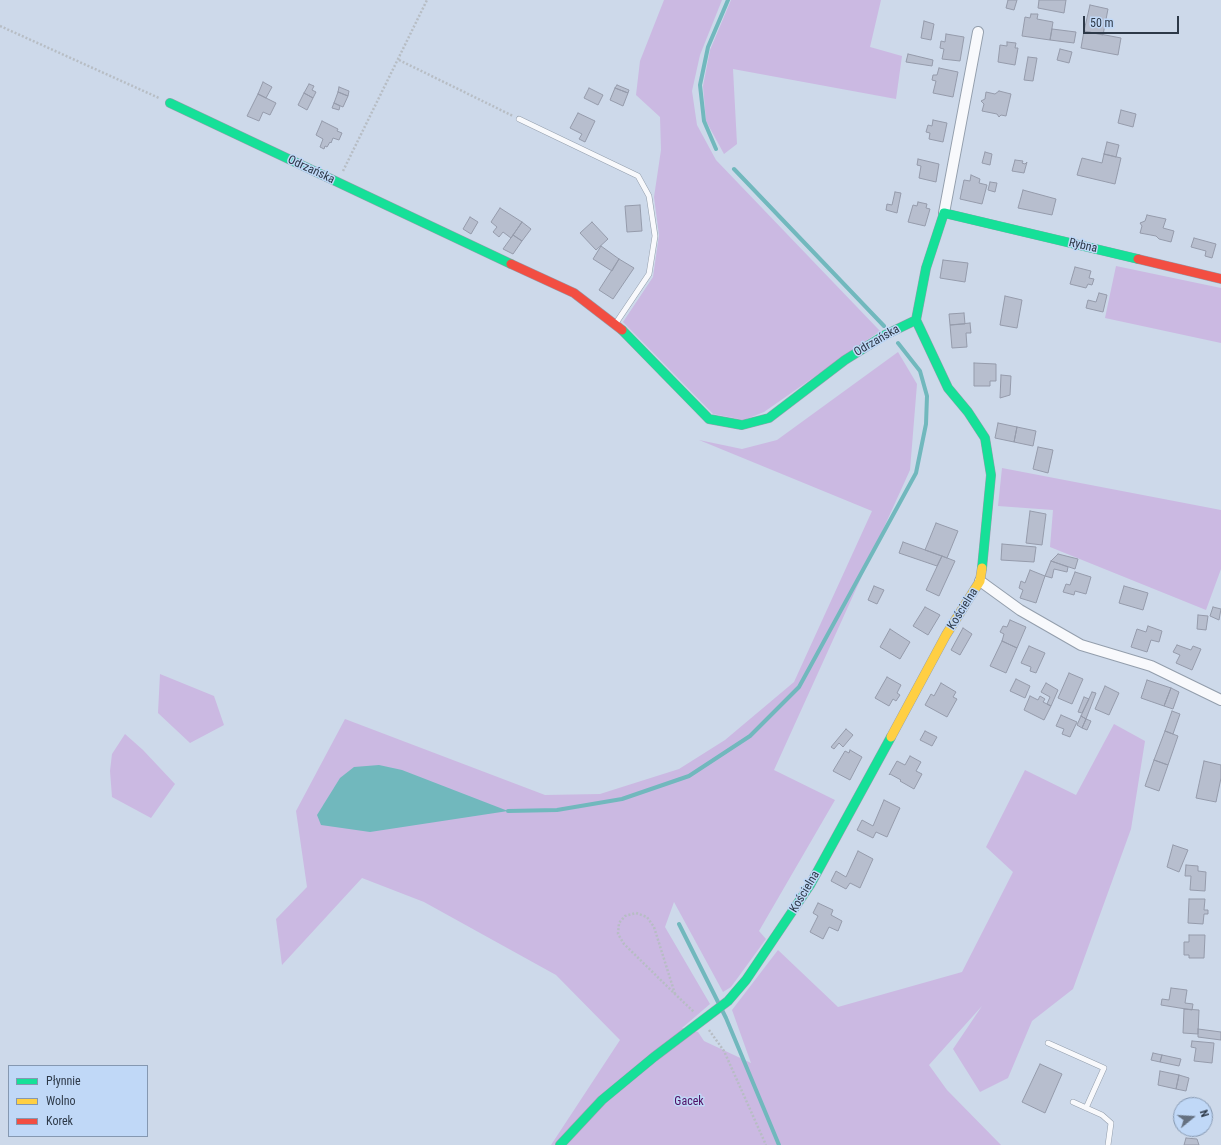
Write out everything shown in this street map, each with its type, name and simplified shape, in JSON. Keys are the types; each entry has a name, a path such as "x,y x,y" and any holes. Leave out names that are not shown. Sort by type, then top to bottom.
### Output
{"street":[{"path":"978,32 944,213 926,268 916,320 948,388 968,412 984,438 990,475 986,539 980,581 1025,613 1081,645 1151,666 1221,700"},
{"name":"Odrzańska","path":"170,103 574,293 616,324 709,418 742,425 769,418 844,360 885,335 916,320"},
{"name":"Rybna","path":"944,213 1221,279"},
{"name":"Kościelna","path":"560,1145 602,1100 728,1001 746,980 810,885 946,635 980,581"}],"lane":[{"path":"519,119 638,176 649,196 655,236 648,274 616,324"},
{"path":"1048,1043 1104,1068 1086,1108"},
{"path":"1074,1102 1102,1115 1111,1123 1108,1145"}],"path":[{"path":"337,182 399,60 427,0"},
{"path":"0,26 170,103"},
{"path":"399,60 519,119"},
{"path":"675,994 654,927 647,917 636,913 625,916 619,923 618,934 624,944 675,994 702,1020 724,1051 766,1145"}],"green space":[{"path":"664,0 722,0 700,55 692,91 697,125 716,160 880,331 764,412 744,420 713,414 623,322 653,277 659,235 654,197 661,150 660,117 636,95 640,61"},
{"path":"731,0 881,0 870,47 902,56 896,99 733,69 737,144 724,154 706,121 703,86 710,50"},
{"path":"1116,266 1221,288 1221,343 1105,318"},
{"name":"Gacek","path":"898,352 917,384 910,470 774,770 835,800 759,931 766,939 731,987 723,992 674,902 665,927 710,1004 682,1028 698,1032 704,1041 751,1063 732,1010 778,950 838,1007 962,972 1013,872 986,847 1025,770 1076,795 1114,724 1145,741 1131,829 1073,989 1032,1021 1008,1078 980,1092 953,1049 982,1006 929,1065 947,1090 1001,1145 551,1145 620,1040 556,975 424,902 362,878 282,965 276,919 307,887 296,811 345,719 545,795 600,794 679,769 725,740 794,682 872,511 699,440 742,449 777,440"},
{"path":"1002,468 1221,510 1221,569 1206,610 1050,547 1053,510 998,506"},
{"path":"160,674 214,696 224,725 190,743 158,713"},
{"path":"125,734 143,750 175,784 151,818 112,797 110,771 112,754"}],"shaded area":[{"path":"379,765 402,770 508,811 370,832 321,825 317,815 340,778 354,767"}],"building":[{"path":"1008,0 1017,0 1014,10 1006,8"},
{"path":"1039,0 1066,0 1064,13 1038,8"},
{"path":"1090,5 1108,9 1103,35 1084,31"},
{"path":"1031,14 1038,14 1037,19 1053,22 1050,40 1022,36 1025,17 1030,18"},
{"path":"924,21 934,24 931,40 921,38"},
{"path":"1052,29 1076,32 1074,43 1050,40"},
{"path":"1084,31 1121,38 1118,55 1081,48"},
{"path":"946,34 964,37 960,61 942,59 944,49 940,48 941,41 945,42"},
{"path":"1007,42 1016,43 1015,48 1018,48 1015,65 998,62 1000,45 1007,46"},
{"path":"1060,49 1072,52 1069,63 1057,60"},
{"path":"908,54 933,60 932,66 906,62"},
{"path":"1028,57 1037,58 1033,81 1024,80"},
{"path":"939,68 958,72 953,97 933,93 936,81 932,80 933,75 937,75"},
{"path":"263,82 272,87 266,98 258,94"},
{"path":"309,84 314,86 312,90 316,92 313,98 304,93"},
{"path":"617,85 629,90 628,93 615,88"},
{"path":"339,87 349,91 348,96 338,92"},
{"path":"589,88 603,95 598,105 584,98"},
{"path":"615,88 628,93 623,106 610,100"},
{"path":"999,91 1011,94 1006,116 1001,115 999,117 997,114 982,111 984,104 981,101 985,99 986,92 995,94"},
{"path":"338,92 348,96 343,107 334,103"},
{"path":"304,93 313,98 307,110 298,105"},
{"path":"258,94 276,103 270,115 263,112 259,121 247,116"},
{"path":"334,103 340,106 339,110 332,108"},
{"path":"1121,110 1136,114 1133,127 1118,123"},
{"path":"578,113 595,121 585,142 579,139 582,134 570,128"},
{"path":"933,120 947,123 943,142 929,139 930,133 926,132 928,125 932,126"},
{"path":"322,121 338,129 337,131 342,133 339,140 333,138 331,143 330,142 327,147 325,146 324,149 320,147 323,139 316,135"},
{"path":"1107,142 1119,145 1116,157 1104,154"},
{"path":"985,152 992,154 990,165 982,163"},
{"path":"1104,154 1121,158 1115,184 1077,175 1082,158 1102,163"},
{"path":"918,159 939,164 936,182 919,178 921,166 917,165"},
{"path":"1015,160 1023,161 1022,163 1025,164 1027,162 1024,173 1012,171"},
{"path":"971,175 980,179 979,183 987,185 982,204 960,199 964,180 970,181"},
{"path":"990,182 997,183 995,192 988,190"},
{"path":"1023,190 1056,199 1052,215 1018,208"},
{"path":"895,192 901,193 897,213 886,210 887,204 892,205"},
{"path":"918,202 927,204 926,208 930,209 925,226 908,222 913,205 917,206"},
{"path":"640,205 642,231 627,232 625,206"},
{"path":"500,208 522,222 511,238 503,232 499,237 493,232 497,227 491,222"},
{"path":"1147,215 1166,219 1163,228 1174,231 1171,242 1159,239 1156,236 1140,233 1142,226 1140,223 1145,221"},
{"path":"470,217 478,222 471,234 463,229"},
{"path":"522,222 531,229 522,241 513,235"},
{"path":"592,222 608,239 596,250 580,233"},
{"path":"513,235 522,241 513,254 503,249"},
{"path":"1194,238 1216,244 1212,258 1205,256 1206,251 1191,247"},
{"path":"601,246 619,259 612,271 593,259"},
{"path":"619,259 634,268 613,299 599,290"},
{"path":"943,260 968,263 965,282 940,278"},
{"path":"1075,267 1091,271 1089,278 1094,279 1092,285 1088,284 1086,288 1070,284"},
{"path":"1099,293 1107,295 1103,312 1086,308 1088,300 1096,302"},
{"path":"1005,296 1022,300 1017,328 1000,325"},
{"path":"964,313 965,324 950,325 949,314"},
{"path":"970,323 971,333 966,333 967,347 952,348 950,325"},
{"path":"974,363 996,364 996,381 990,381 990,386 974,386"},
{"path":"1001,375 1011,376 1010,395 1000,398"},
{"path":"998,423 1017,427 1014,442 995,438"},
{"path":"1017,427 1036,431 1033,446 1014,442"},
{"path":"1038,447 1053,450 1048,473 1033,469"},
{"path":"1030,511 1046,514 1042,545 1026,543"},
{"path":"936,523 958,531 947,558 925,550"},
{"path":"903,542 942,556 937,566 899,553"},
{"path":"1002,544 1036,547 1034,562 1001,560"},
{"path":"1058,554 1078,559 1075,569 1051,561"},
{"path":"942,556 955,561 939,596 926,590"},
{"path":"1051,561 1068,567 1067,572 1054,569 1052,578 1045,576"},
{"path":"1030,570 1045,576 1036,603 1020,598 1023,590 1019,588 1021,581 1025,583"},
{"path":"1075,572 1091,577 1086,594 1075,591 1074,595 1063,592 1066,584 1070,585"},
{"path":"874,586 884,590 877,604 868,600"},
{"path":"1124,586 1148,593 1143,610 1119,603"},
{"path":"925,607 940,615 928,635 913,626"},
{"path":"1213,607 1221,609 1219,620 1210,616"},
{"path":"1198,615 1208,616 1206,630 1197,629"},
{"path":"1010,620 1026,627 1017,648 1002,641 1004,634 1000,632 1003,626 1007,627"},
{"path":"1148,626 1162,631 1159,642 1151,640 1147,652 1131,647 1137,629 1146,632"},
{"path":"963,628 972,634 960,655 951,650"},
{"path":"890,629 910,642 900,659 880,647"},
{"path":"1002,641 1017,648 1006,673 990,666"},
{"path":"1177,645 1191,650 1193,646 1201,649 1192,670 1176,663 1180,655 1173,652"},
{"path":"1029,646 1045,653 1036,673 1030,671 1031,667 1021,663"},
{"path":"1069,673 1083,679 1072,704 1058,698"},
{"path":"887,677 901,685 897,693 900,695 896,701 893,699 889,706 875,698"},
{"path":"1016,679 1030,686 1025,698 1010,691"},
{"path":"1147,680 1171,688 1164,706 1141,698"},
{"path":"941,683 956,692 953,697 957,699 947,717 925,705 931,694 934,696"},
{"path":"1046,683 1058,690 1051,706 1047,704 1050,697 1041,692"},
{"path":"1105,686 1119,693 1109,715 1095,709"},
{"path":"1171,688 1179,692 1173,709 1164,706"},
{"path":"1092,692 1096,693 1086,719 1081,716"},
{"path":"1030,696 1038,700 1040,696 1045,699 1043,702 1051,706 1044,720 1024,710"},
{"path":"1084,697 1089,699 1082,713 1078,712"},
{"path":"1172,711 1180,714 1173,734 1165,731"},
{"path":"1061,715 1077,722 1070,737 1062,734 1064,729 1056,726"},
{"path":"1081,716 1086,719 1082,728 1077,725"},
{"path":"1086,719 1091,721 1087,730 1082,728"},
{"path":"846,729 853,735 843,747 839,743 834,749 831,747"},
{"path":"925,731 937,737 932,746 920,740"},
{"path":"1165,731 1178,736 1168,765 1154,760"},
{"path":"850,750 862,757 850,780 833,771 845,751 849,753"},
{"path":"910,756 921,762 916,771 922,774 914,789 900,781 901,780 890,774 889,775 897,761 905,765"},
{"path":"1154,760 1168,765 1159,791 1145,786"},
{"path":"1204,761 1221,765 1221,778 1216,802 1196,798"},
{"path":"884,800 900,808 887,837 876,832 873,838 857,830 862,820 873,826"},
{"path":"1173,845 1188,850 1179,872 1167,867"},
{"path":"858,851 873,859 860,888 850,883 846,889 831,881 836,871 846,877"},
{"path":"1186,865 1198,866 1198,871 1206,872 1205,891 1190,890 1191,876 1185,876"},
{"path":"1189,899 1205,899 1204,910 1208,910 1208,914 1204,914 1203,924 1188,923"},
{"path":"818,903 833,910 831,915 842,921 838,931 829,927 823,939 810,932 818,916 813,913"},
{"path":"1189,935 1205,935 1204,958 1189,958 1189,955 1184,955 1184,942 1189,942"},
{"path":"1171,988 1187,990 1185,1003 1193,1004 1192,1010 1161,1005 1162,999 1169,1000"},
{"path":"1184,1009 1199,1010 1198,1034 1183,1033"},
{"path":"1198,1029 1221,1032 1221,1040 1198,1037"},
{"path":"1192,1041 1214,1043 1212,1063 1194,1061 1196,1048 1191,1047"},
{"path":"1153,1053 1162,1055 1160,1062 1151,1060"},
{"path":"1162,1055 1181,1059 1179,1066 1160,1062"},
{"path":"1040,1064 1062,1074 1045,1113 1022,1102"},
{"path":"1160,1071 1179,1075 1176,1089 1158,1085"},
{"path":"1179,1075 1189,1078 1186,1091 1176,1089"},
{"path":"1186,1138 1197,1139 1199,1145 1184,1145"}],"waterway":[{"path":"716,149 704,121 700,85 708,47 728,0"},
{"path":"734,169 884,326"},
{"path":"508,811 557,810 622,799 689,776 750,736 799,687 916,473 926,424 927,396 920,371 898,343"},
{"path":"679,924 726,1018 779,1145"}],"traffic: fast":[{"path":"170,103 511,264"},
{"path":"916,320 926,268 944,213 1138,259"},
{"path":"622,330 709,419 742,425 769,418 845,360 885,335 916,320"},
{"path":"916,320 948,388 968,412 985,438 991,475 982,568"},
{"path":"560,1145 602,1100 654,1057 728,1001 746,980 810,885 891,737"}],"traffic: slow":[{"path":"891,737 946,635 980,581 982,568"}],"traffic: jam":[{"path":"1138,259 1221,279"},
{"path":"511,264 574,293 622,330"}]}
